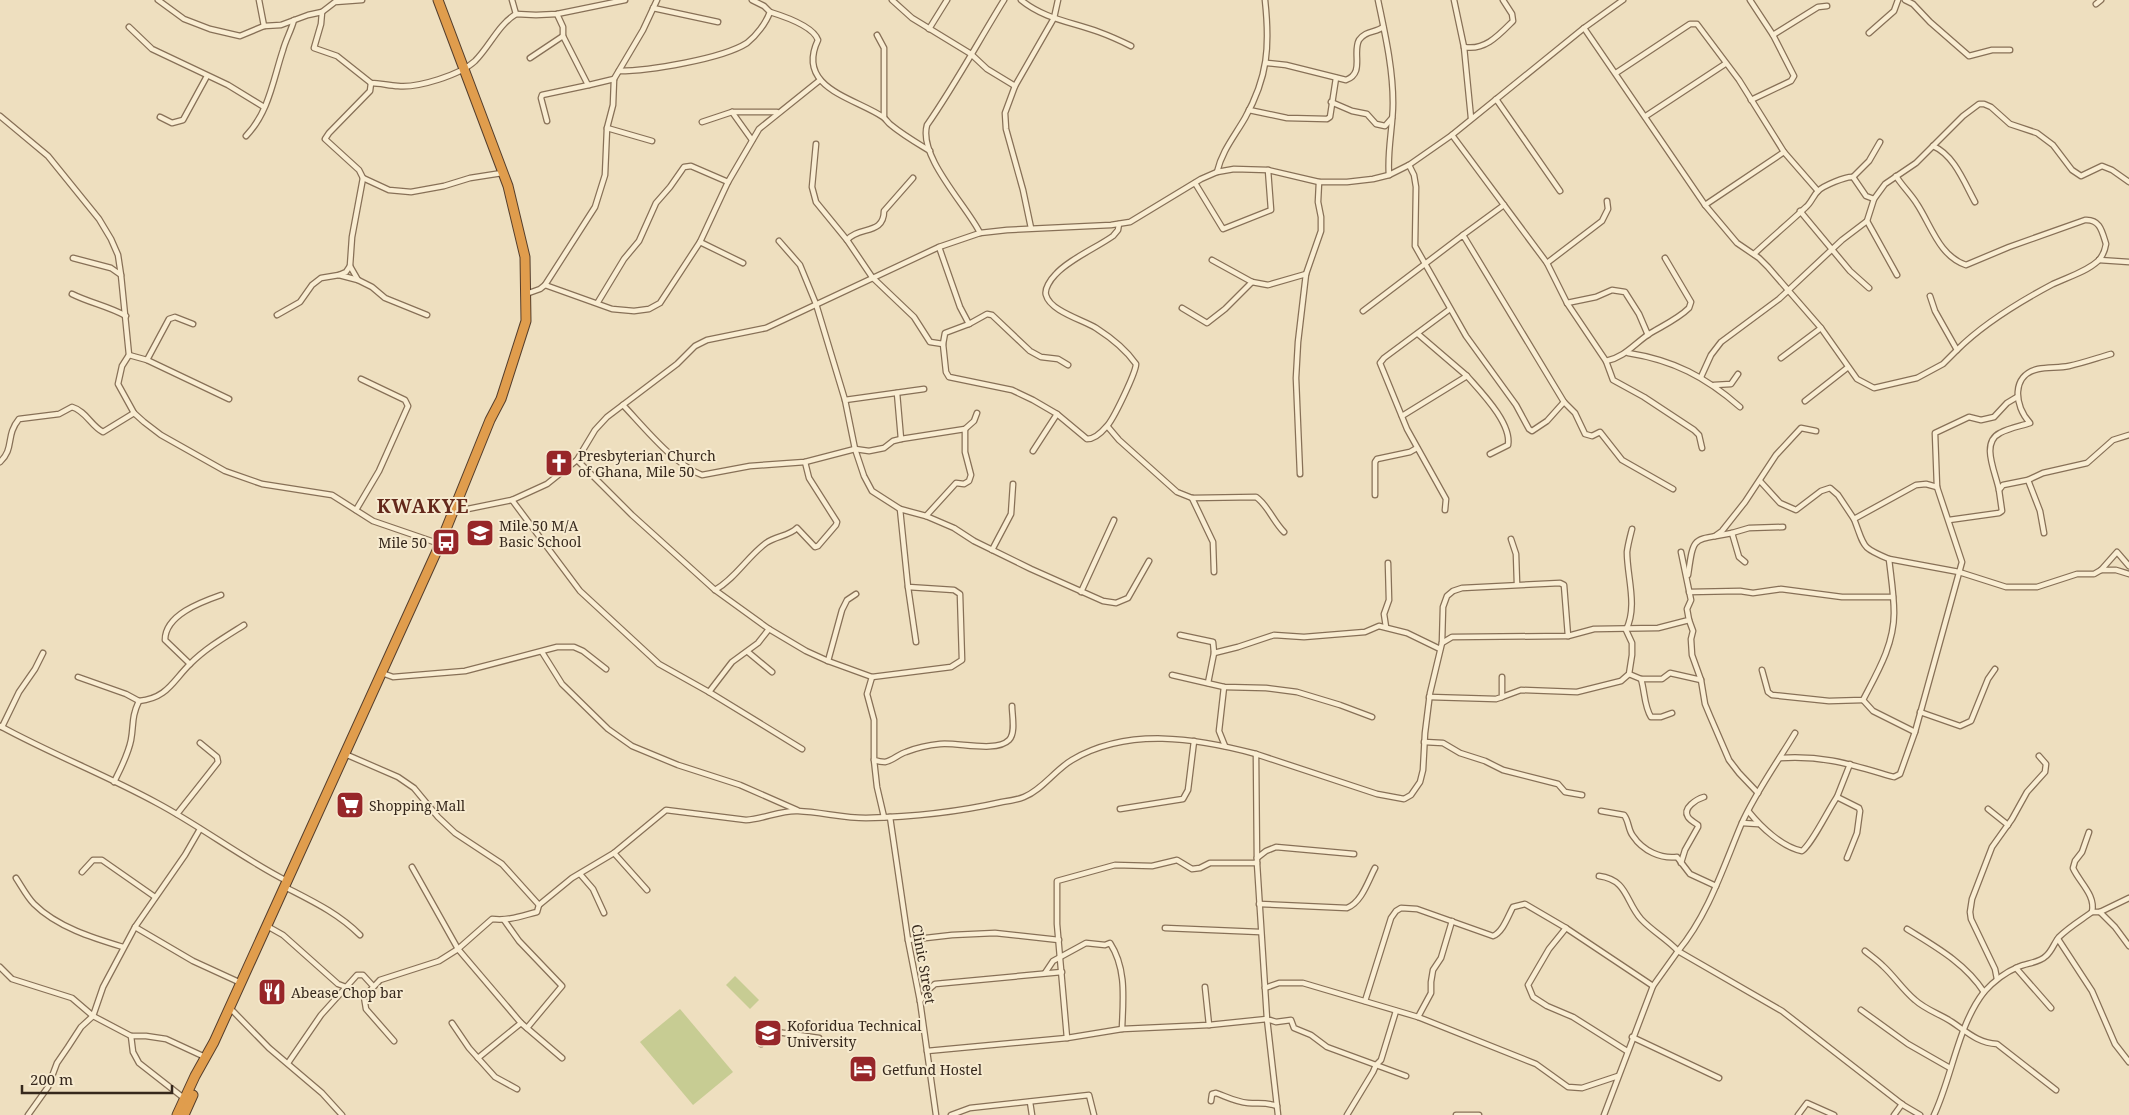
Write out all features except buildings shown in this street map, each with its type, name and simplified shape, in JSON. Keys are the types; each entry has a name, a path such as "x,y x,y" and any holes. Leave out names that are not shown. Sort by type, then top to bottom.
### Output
{"highway":[{"path":"177,1115 230,1008 440,544 490,420 501,399 526,321 525,257 508,186 438,0"},
{"path":"184,1115 201,1077 206,1059"}],"street":[{"path":"158,0 184,19 210,30 234,36 240,36 264,26 281,25 322,12 335,1 362,0"},
{"path":"259,0 264,26"},
{"path":"512,0 516,14"},
{"path":"322,12 321,24 314,48 337,56 372,83 415,86 464,68 475,61 503,24 516,14 557,14 625,0"},
{"path":"526,294 545,285 595,207 605,175 607,128 613,104 614,79 657,0"},
{"path":"752,0 764,6 770,12 797,23 816,36 818,40 812,51 812,59 813,68 820,80 840,95 884,118 891,125 931,152"},
{"path":"892,0 912,18 971,54 987,70 1015,86"},
{"path":"929,29 947,0"},
{"path":"980,233 975,222 943,179 931,152 925,132 927,125 959,77 1004,0"},
{"path":"1021,0 1030,8 1054,18 1099,32 1131,46"},
{"path":"1031,228 1023,190 1006,129 1005,113 1015,86 1054,18 1058,0"},
{"path":"1216,172 1228,143 1249,110 1266,63 1269,43 1265,0"},
{"path":"1378,0 1384,27 1392,85 1392,118 1388,157 1389,175"},
{"path":"1454,0 1464,47 1471,118"},
{"path":"1464,47 1472,49 1483,46 1513,21 1512,14 1503,0"},
{"path":"453,512 512,500 547,484 577,460 594,430 607,417 678,364 695,346 706,340 766,328 939,247 980,233 1031,228 1119,224 1134,220 1195,182 1216,172 1242,168 1268,170 1319,182 1347,182 1389,175 1409,165 1452,135 1584,28 1623,0"},
{"path":"1750,0 1773,35 1793,79 1752,100"},
{"path":"1869,32 1894,10 1898,0"},
{"path":"1905,0 1913,4 1930,22 1969,56 1992,50 2010,50"},
{"path":"2096,4 2101,0"},
{"path":"1773,35 1818,7 1827,6"},
{"path":"653,8 718,22"},
{"path":"618,71 641,71 659,68 738,48 754,37 770,12"},
{"path":"557,14 563,27 563,36 589,85"},
{"path":"246,136 256,123 274,87 283,49 291,33 294,20"},
{"path":"1616,73 1694,22 1752,100 1784,152 1818,191"},
{"path":"1266,63 1286,65 1346,80 1354,76 1360,40 1368,32 1378,32 1384,27"},
{"path":"129,28 152,49 264,107"},
{"path":"1584,28 1646,116 1705,205 1737,243 1768,266 1820,328 1847,368 1857,379 1874,388 1881,388 1918,378 1943,364 1974,335 2017,304 2087,269 2099,260 2105,251 2106,244 2103,232 2098,223 2093,219 2085,220 2034,238 1966,265 1959,263 1938,243 1918,206 1896,176"},
{"path":"877,35 884,48 884,118"},
{"path":"530,58 563,36"},
{"path":"1646,116 1725,64"},
{"path":"160,117 172,123 183,120 207,76"},
{"path":"1249,110 1287,118 1322,120 1330,117 1336,78"},
{"path":"547,121 541,98 542,95 614,79"},
{"path":"545,285 612,308 634,311 649,309 660,303 700,242 728,182 759,129 820,80"},
{"path":"276,316 300,302 312,285 321,278 339,275 346,272 350,266 352,237 363,178 359,170 325,139 370,91 372,83"},
{"path":"1496,99 1560,191"},
{"path":"1332,102 1352,111 1367,114 1380,125 1385,126 1392,118"},
{"path":"1701,377 1711,355 1721,342 1764,310 1867,221 1874,199 1885,184 1916,163 1963,116 1979,104 1991,107 2010,124 2037,133 2053,145 2072,170 2081,176 2102,166 2112,170 2129,182"},
{"path":"702,122 732,112 778,112"},
{"path":"732,112 752,140"},
{"path":"0,116 48,156 99,219 118,254 126,316 128,355 122,366 118,384 134,413 161,435 225,471 262,484 332,495 373,521 440,544"},
{"path":"607,128 652,141"},
{"path":"1452,135 1547,263 1567,303 1606,361 1609,374 1613,380 1644,397 1694,430 1699,436 1702,448"},
{"path":"1754,254 1808,206 1818,191 1849,176 1853,177 1869,161 1880,142"},
{"path":"816,144 812,187 816,202 847,240 872,277 914,317 930,342 943,344"},
{"path":"1933,146 1942,150 1951,160 1975,202"},
{"path":"1705,205 1784,152"},
{"path":"1409,165 1414,175 1416,187 1415,246 1475,351 1516,405 1529,429 1532,431 1547,422 1564,402"},
{"path":"598,302 624,259 639,241 656,203 684,167 691,166 728,182"},
{"path":"1195,182 1223,229 1271,210 1268,170"},
{"path":"363,178 389,190 412,192 444,186 470,178 502,173"},
{"path":"1853,177 1866,196 1874,199"},
{"path":"847,240 850,236 881,223 884,219 884,211 914,178"},
{"path":"1300,474 1296,378 1300,308 1306,274 1320,231 1322,217 1318,202 1319,182"},
{"path":"1547,263 1602,221 1608,209 1607,201"},
{"path":"1363,311 1504,206"},
{"path":"1800,212 1861,283 1869,288"},
{"path":"1867,221 1897,275"},
{"path":"1068,365 1058,359 1041,357 1030,351 992,315 987,314 969,324 945,333 943,344 946,372 949,377 1012,390 1057,414 1087,439 1092,439 1108,426 1134,374 1136,364 1121,348 1096,328 1073,318 1050,303 1045,291 1056,274 1113,236 1118,230 1119,224"},
{"path":"1463,235 1564,402 1575,413 1585,434 1592,436 1600,432 1622,460 1673,489"},
{"path":"779,241 800,265 816,304 845,400 855,449 864,476 872,491 900,509 926,516 954,528 992,550 1103,601 1123,602 1133,591 1150,561"},
{"path":"700,242 743,263"},
{"path":"939,247 960,307 969,324"},
{"path":"73,258 111,268 121,275"},
{"path":"1606,361 1628,353 1648,335 1685,311 1691,302 1665,258"},
{"path":"1212,260 1252,282 1268,285 1306,274"},
{"path":"2099,260 2129,262"},
{"path":"350,266 358,280"},
{"path":"339,275 358,280 372,287 385,298 427,315"},
{"path":"1182,308 1207,323 1226,309 1252,282"},
{"path":"1567,303 1612,290 1625,292 1639,314 1648,335"},
{"path":"72,294 85,301 105,305 126,316"},
{"path":"1930,296 1957,350"},
{"path":"1445,510 1446,499 1417,448 1380,364 1384,358 1450,309"},
{"path":"147,360 169,319 175,317 193,324"},
{"path":"1781,358 1820,328"},
{"path":"1418,334 1467,376 1492,404 1509,437 1508,445 1490,454"},
{"path":"1628,353 1675,365 1701,377 1714,385 1740,407"},
{"path":"1949,520 1999,514 2002,511 1989,448 1992,441 2000,433 2030,423 2025,418 2017,397 2018,385 2029,372 2037,369 2070,366 2111,354"},
{"path":"128,355 147,360 229,399"},
{"path":"1805,401 1847,368"},
{"path":"1714,385 1731,384 1738,374"},
{"path":"1402,416 1467,376"},
{"path":"356,510 379,471 408,406 405,400 361,379"},
{"path":"845,400 924,388"},
{"path":"897,393 902,439"},
{"path":"1780,758 1832,759 1897,776 1900,774 1915,732 1962,562 1937,487 1936,433 1969,417 1981,420 1994,417 2007,403 2017,397"},
{"path":"623,405 663,448 695,472 702,475 750,466 805,462 855,449 869,451 884,448 893,441 965,429 974,422 977,413"},
{"path":"0,462 8,454 12,428 19,419 59,414 72,408 78,409 96,428 103,432 134,413"},
{"path":"1033,451 1057,414"},
{"path":"1108,426 1119,440 1177,492 1192,498 1256,497 1263,501 1272,518 1284,532"},
{"path":"1715,536 1722,531 1796,431 1801,428 1816,431"},
{"path":"926,516 956,483 964,484 970,481 971,475 965,452 965,429"},
{"path":"1999,490 2003,485 2010,482 2028,480 2043,473 2087,463 2113,440 2129,435"},
{"path":"1375,494 1377,459 1410,452 1417,448"},
{"path":"577,460 632,515 715,590 769,629 828,661 872,677 951,667 962,660 960,594 954,590 908,587"},
{"path":"715,590 733,578 754,553 772,540 798,528 815,547 836,525 837,522 809,478 805,462"},
{"path":"2028,480 2040,511 2044,533"},
{"path":"1760,481 1780,503 1796,510 1821,491 1830,488 1838,495 1854,519 1862,545 1872,552 1889,559 1959,572 2006,587 2037,587 2077,574 2094,574 2101,570 2117,552 2129,566"},
{"path":"992,550 1012,514 1013,484"},
{"path":"1854,519 1916,485 1926,484 1937,487"},
{"path":"1192,498 1212,542 1214,572"},
{"path":"512,500 580,591 658,664 710,692 802,748"},
{"path":"900,509 916,642"},
{"path":"1080,592 1114,520"},
{"path":"1688,579 1693,545 1697,540 1749,528 1783,528"},
{"path":"1429,697 1458,697 1486,700 1502,697 1521,690 1577,692 1622,681 1629,674 1632,655 1632,643 1626,630 1629,623 1631,597 1627,552 1632,529"},
{"path":"1732,533 1739,557 1745,562"},
{"path":"1511,539 1516,554 1517,584"},
{"path":"1681,552 1691,600 1687,609 1693,631 1691,639 1692,655 1701,680 1705,704 1722,747 1739,773 1758,794"},
{"path":"1863,700 1882,666 1891,637 1894,596 1889,559"},
{"path":"1386,627 1384,614 1389,600 1388,563"},
{"path":"2101,570 2116,570 2129,574"},
{"path":"542,652 562,684 608,729 632,746 678,765 740,785 797,811 845,817 890,817 999,803 1025,797 1074,759 1121,742 1143,738 1194,741 1225,746 1256,754 1377,794 1404,799 1412,796 1420,782 1423,770 1429,697 1442,643 1443,607 1447,596 1453,591 1462,588 1560,583 1564,585 1568,636"},
{"path":"1689,592 1740,591 1753,593 1781,589 1842,597 1894,596"},
{"path":"828,661 842,610 847,600 856,594"},
{"path":"190,664 165,640 165,633 169,626 199,603 221,595"},
{"path":"1442,643 1452,637 1568,636 1594,629 1658,628 1689,620"},
{"path":"78,677 126,694 139,701 154,698 163,694 190,664 215,644 244,626"},
{"path":"1214,653 1274,635 1304,636 1365,632 1379,626 1408,633 1440,649"},
{"path":"710,692 732,662 748,652 769,629"},
{"path":"1180,635 1211,640 1214,644 1208,683"},
{"path":"382,674 393,677 465,671 557,647 574,647 583,651 606,669"},
{"path":"748,652 772,672"},
{"path":"43,653 1,726 178,814 286,884 330,910 347,922 360,935"},
{"path":"1920,712 1960,726 1971,721 1988,679 1995,669"},
{"path":"1762,670 1768,692 1772,695 1829,701 1863,700 1873,711 1915,732"},
{"path":"1629,674 1641,679 1662,679 1670,673 1701,680"},
{"path":"1172,675 1224,687 1266,688 1297,692 1372,717"},
{"path":"872,677 867,694 874,720 876,787 884,817"},
{"path":"1502,677 1502,697"},
{"path":"1641,679 1646,692 1648,712 1651,717 1661,717 1672,713"},
{"path":"1224,687 1219,731 1225,746"},
{"path":"114,782 129,746 133,714 139,701"},
{"path":"874,760 885,762 907,752 939,744 957,743 995,746 1004,743 1010,739 1012,733 1012,706"},
{"path":"1604,1115 1652,986 1693,933 1716,886 1742,823 1795,732"},
{"path":"1120,808 1183,799 1188,790 1194,741"},
{"path":"1424,742 1443,743 1460,753 1485,761 1503,770 1558,784 1565,792 1582,794"},
{"path":"178,814 218,762 217,757 200,743"},
{"path":"345,754 398,777 414,788 438,817 455,833 502,864 540,905"},
{"path":"1256,754 1260,932 1267,1020 1278,1115"},
{"path":"1997,979 1995,968 1970,912 1972,899 1990,852 2028,792 2045,772 2046,764 2039,756"},
{"path":"1749,812 1758,824 1788,846 1802,851 1812,839 1820,822 1837,797 1850,764"},
{"path":"1681,863 1685,850 1698,827 1688,817 1689,806 1696,800 1704,797"},
{"path":"1837,797 1860,810 1857,833 1847,858"},
{"path":"1988,809 2008,825"},
{"path":"394,1041 364,1005 364,996 373,986 391,975 439,961 458,949 492,919 518,918 537,912 540,905 572,878 614,853 666,810 746,820 760,820 797,811"},
{"path":"1600,810 1624,814 1628,819 1632,835 1639,843 1666,859 1678,857 1690,874 1716,886"},
{"name":"Clinic Street","path":"890,817 908,940 920,1001 936,1115"},
{"path":"1742,823 1758,824"},
{"path":"28,1115 48,1087 57,1064 80,1027 92,1016 103,987 135,927 185,855 200,829"},
{"path":"1934,1115 1945,1092 1950,1068 1968,1019 1984,992 1997,979 2016,968 2039,961 2047,956 2058,939 2092,912 2094,906 2092,898 2073,868 2075,861 2082,852 2088,832"},
{"path":"1066,1038 1057,881 1115,866 1152,866 1177,860 1192,869 1200,868 1210,862 1257,861 1266,850 1276,847 1354,854"},
{"path":"614,853 647,890"},
{"path":"82,872 93,860 102,860 155,898"},
{"path":"412,867 458,949 521,1023 562,1058"},
{"path":"1259,904 1347,908 1353,906 1358,900 1375,868"},
{"path":"580,874 593,889 604,913"},
{"path":"1599,876 1610,878 1617,882 1642,920 1678,951 1782,1010 1902,1104 1920,1115"},
{"path":"16,878 33,903 54,920 100,940 123,947"},
{"path":"2092,912 2100,912 2129,898"},
{"path":"1365,1001 1391,918 1396,910 1401,908 1417,909 1493,936 1501,929 1513,907 1526,904 1566,928 1652,986"},
{"path":"2100,912 2116,927 2129,946"},
{"path":"504,920 519,941 562,986 527,1028"},
{"path":"1418,1017 1431,993 1430,982 1433,970 1441,958 1452,922"},
{"path":"267,926 284,935 338,984 346,987"},
{"path":"135,927 193,961 241,983"},
{"path":"1165,928 1260,932"},
{"path":"1566,928 1549,949 1528,985 1530,994 1547,1006 1574,1017 1627,1051"},
{"path":"1907,929 1959,963 1972,975 1984,992"},
{"path":"908,940 995,933 1059,940"},
{"path":"2058,939 2092,991 2115,1044 2129,1062"},
{"path":"1045,973 1053,961 1086,943 1110,944 1119,956 1122,971 1122,1029"},
{"path":"1865,951 1884,966 1895,981 1915,1000 1936,1014 1951,1021 1964,1031 1988,1043 1997,1044 2056,1090"},
{"path":"0,967 12,979 72,998 92,1016 131,1036 166,1039 206,1059"},
{"path":"2016,968 2051,1008"},
{"path":"920,1001 935,984 1062,972"},
{"path":"288,1062 303,1038 346,987 360,974 373,986"},
{"path":"1265,988 1279,983 1303,983 1418,1017 1536,1064 1568,1087 1582,1088 1618,1076"},
{"path":"1205,987 1209,1025"},
{"path":"230,1008 269,1048 288,1062 322,1093 342,1115"},
{"path":"1861,1010 1900,1039 1950,1068"},
{"path":"1347,1115 1376,1065 1381,1060 1387,1046 1396,1011"},
{"path":"927,1051 1066,1038 1122,1029 1291,1020 1294,1028 1311,1035 1327,1047 1406,1076"},
{"path":"452,1023 478,1058 500,1082 517,1088"},
{"path":"478,1058 521,1023"},
{"path":"761,1044 763,1036 770,1032 818,1038"},
{"path":"131,1036 133,1052 139,1064 185,1099"},
{"path":"1632,1037 1719,1078"},
{"path":"1211,1101 1212,1094 1216,1093 1237,1101 1266,1102 1277,1106"},
{"path":"952,1115 970,1108 1088,1094 1094,1115"},
{"path":"1030,1102 1032,1115"},
{"path":"1798,1115 1807,1103 1834,1115"},
{"path":"1894,1115 1902,1104"},
{"path":"1456,1115 1479,1115"}],"green space":[{"path":"735,976 759,1000 750,1009 726,985"},
{"path":"680,1009 733,1072 693,1105 640,1042"}],"place":[{"name":"Presbyterian Church of Ghana, Mile 50","path":"559,463"},
{"name":"Mile 50 M/A Basic School","path":"480,533"},
{"name":"Mile 50","path":"446,542"},
{"name":"Shopping Mall","path":"350,805"},
{"name":"Abease Chop bar","path":"272,992"},
{"name":"Koforidua Technical University","path":"768,1033"},
{"name":"Getfund Hostel","path":"863,1069"}],"district":[{"name":"KWAKYE","path":"423,506"}]}
